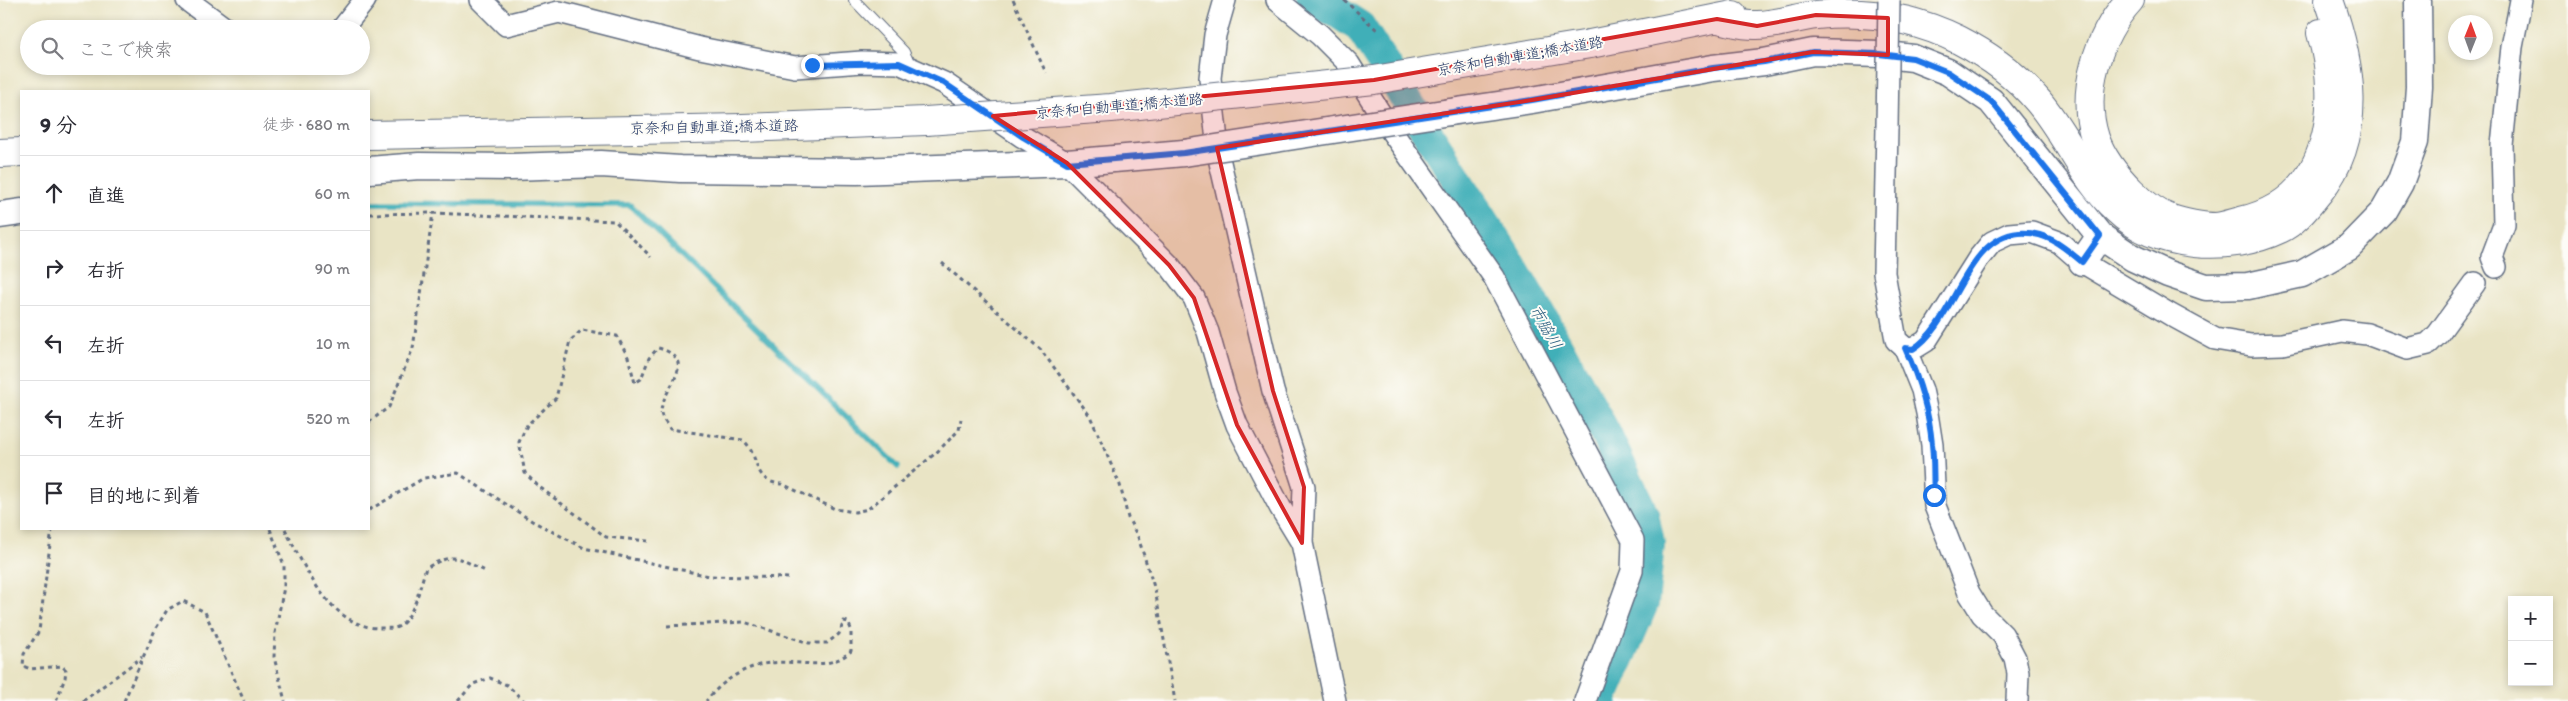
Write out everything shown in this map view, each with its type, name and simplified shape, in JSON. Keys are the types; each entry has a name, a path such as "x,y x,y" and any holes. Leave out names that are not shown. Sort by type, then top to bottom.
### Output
{"highway":[{"path":"1640,34 1739,0"},
{"name":"京奈和自動車道;橋本道路","path":"370,135 732,128 926,121 1111,108 1374,80 1590,44 1717,19 1800,0"},
{"path":"2130,0 2101,44 2091,86 2090,110 2095,138 2114,175 2140,200 2170,219 2215,227 2252,218 2281,203 2305,184 2323,149 2332,98 2327,53 2312,0"},
{"path":"1717,19 1757,26 1816,15 1867,14 1914,21 1959,40 2000,65 2038,101 2082,167 2116,210 2145,228 2182,242 2209,244 2236,242 2282,228 2299,215 2314,198 2328,181 2339,160 2351,116 2349,72 2329,0"},
{"path":"0,153 20,152"}],"street":[{"path":"187,0 214,20"},
{"path":"349,20 365,0"},
{"path":"480,0 506,25 559,12 700,48 795,67 879,62 899,63 944,83 1023,137 1067,163 1169,264 1194,298 1208,332 1225,392 1237,424 1280,507 1302,543"},
{"path":"1225,0 1215,35 1210,78 1215,132 1273,391 1304,487 1302,543 1335,701"},
{"path":"1277,0 1307,24 1349,64 1392,132 1494,277 1633,540 1632,571 1585,701"},
{"path":"1888,0 1884,273 1893,330 1896,340 1905,348 1922,390 1932,445 1935,506 1969,593 1982,614 2002,635 2015,658 2018,673 2016,701"},
{"path":"370,170 419,166 511,167 601,164 680,169 841,172 1067,163 1184,153 1532,100 1713,68 1764,62 1813,52 1879,54 1913,58 1948,72 1991,101 2100,236 2133,258 2168,274 2206,287 2248,286 2302,274 2349,248 2384,211 2400,183 2415,142 2419,87 2418,0"},
{"path":"2496,267 2492,257 2504,225 2502,145 2506,96 2521,0"},
{"path":"0,215 20,212"},
{"path":"1905,348 1913,349 1926,341 1963,281 1992,242 2009,234 2032,232 2059,242 2082,262 2171,316 2215,339 2251,345 2282,344 2342,331 2367,334 2406,349 2428,344 2438,334 2475,283"},
{"path":"2082,262 2100,236"}],"lane":[{"path":"854,0 904,52 912,69"}],"path":[{"path":"1013,0 1046,72"},
{"path":"1344,0 1378,30"},
{"path":"370,421 389,407 413,348 433,213"},
{"path":"370,214 433,213 614,220 651,257"},
{"path":"942,263 1041,350 1090,416 1120,485 1128,518 1138,537 1155,590 1175,701"},
{"path":"648,540 606,537 538,486 525,473 519,442 528,425 556,398 570,341 582,330 617,336 628,357 636,383 641,380 649,358 658,348 669,351 677,360 679,374 663,401 661,412 662,417 670,428 743,440 748,445 760,474 771,483 782,484 845,512 868,508 937,452 960,430 961,418"},
{"path":"370,509 424,478 458,473 532,521 584,548 709,576 790,578"},
{"path":"52,530 39,631 24,654 23,666 37,669 62,666 66,670 66,678 56,701"},
{"path":"270,530 284,565 284,587 275,634 274,657 285,701"},
{"path":"286,530 309,577 331,606 355,621 372,628 396,628 402,624 410,615 426,568 445,557 461,559 487,572"},
{"path":"124,701 142,657 167,610 183,600 205,612 244,701"},
{"path":"667,626 744,622 809,643 827,643 839,634 844,621 848,622 851,629 851,651 845,656 832,663 770,663 742,670 706,701"},
{"path":"83,701 142,657"},
{"path":"458,701 473,684 490,678 507,685 524,701"}],"highlighted area":[{"path":"1816,15 1888,18 1888,55 1813,52 1532,100 1217,148 1273,391 1304,487 1302,543 1237,425 1194,298 1169,265 1067,163 993,116 1374,80 1717,19 1757,26"}],"waterway":[{"name":"市脇川","path":"1312,0 1337,12 1360,27 1504,253 1543,320 1605,433 1643,514 1649,544 1643,603 1601,701"},
{"path":"370,203 630,205 898,467"}],"route":[{"path":"812,65 862,62 899,63 944,83 1023,137 1067,163 1184,153 1532,100 1713,68 1764,62 1813,52 1879,54 1913,58 1948,72 1991,101 2100,236 2082,262 2059,242 2032,232 2009,234 1992,242 1963,281 1926,341 1913,349 1905,348 1922,390 1927,413 1932,445 1934,495"}]}
